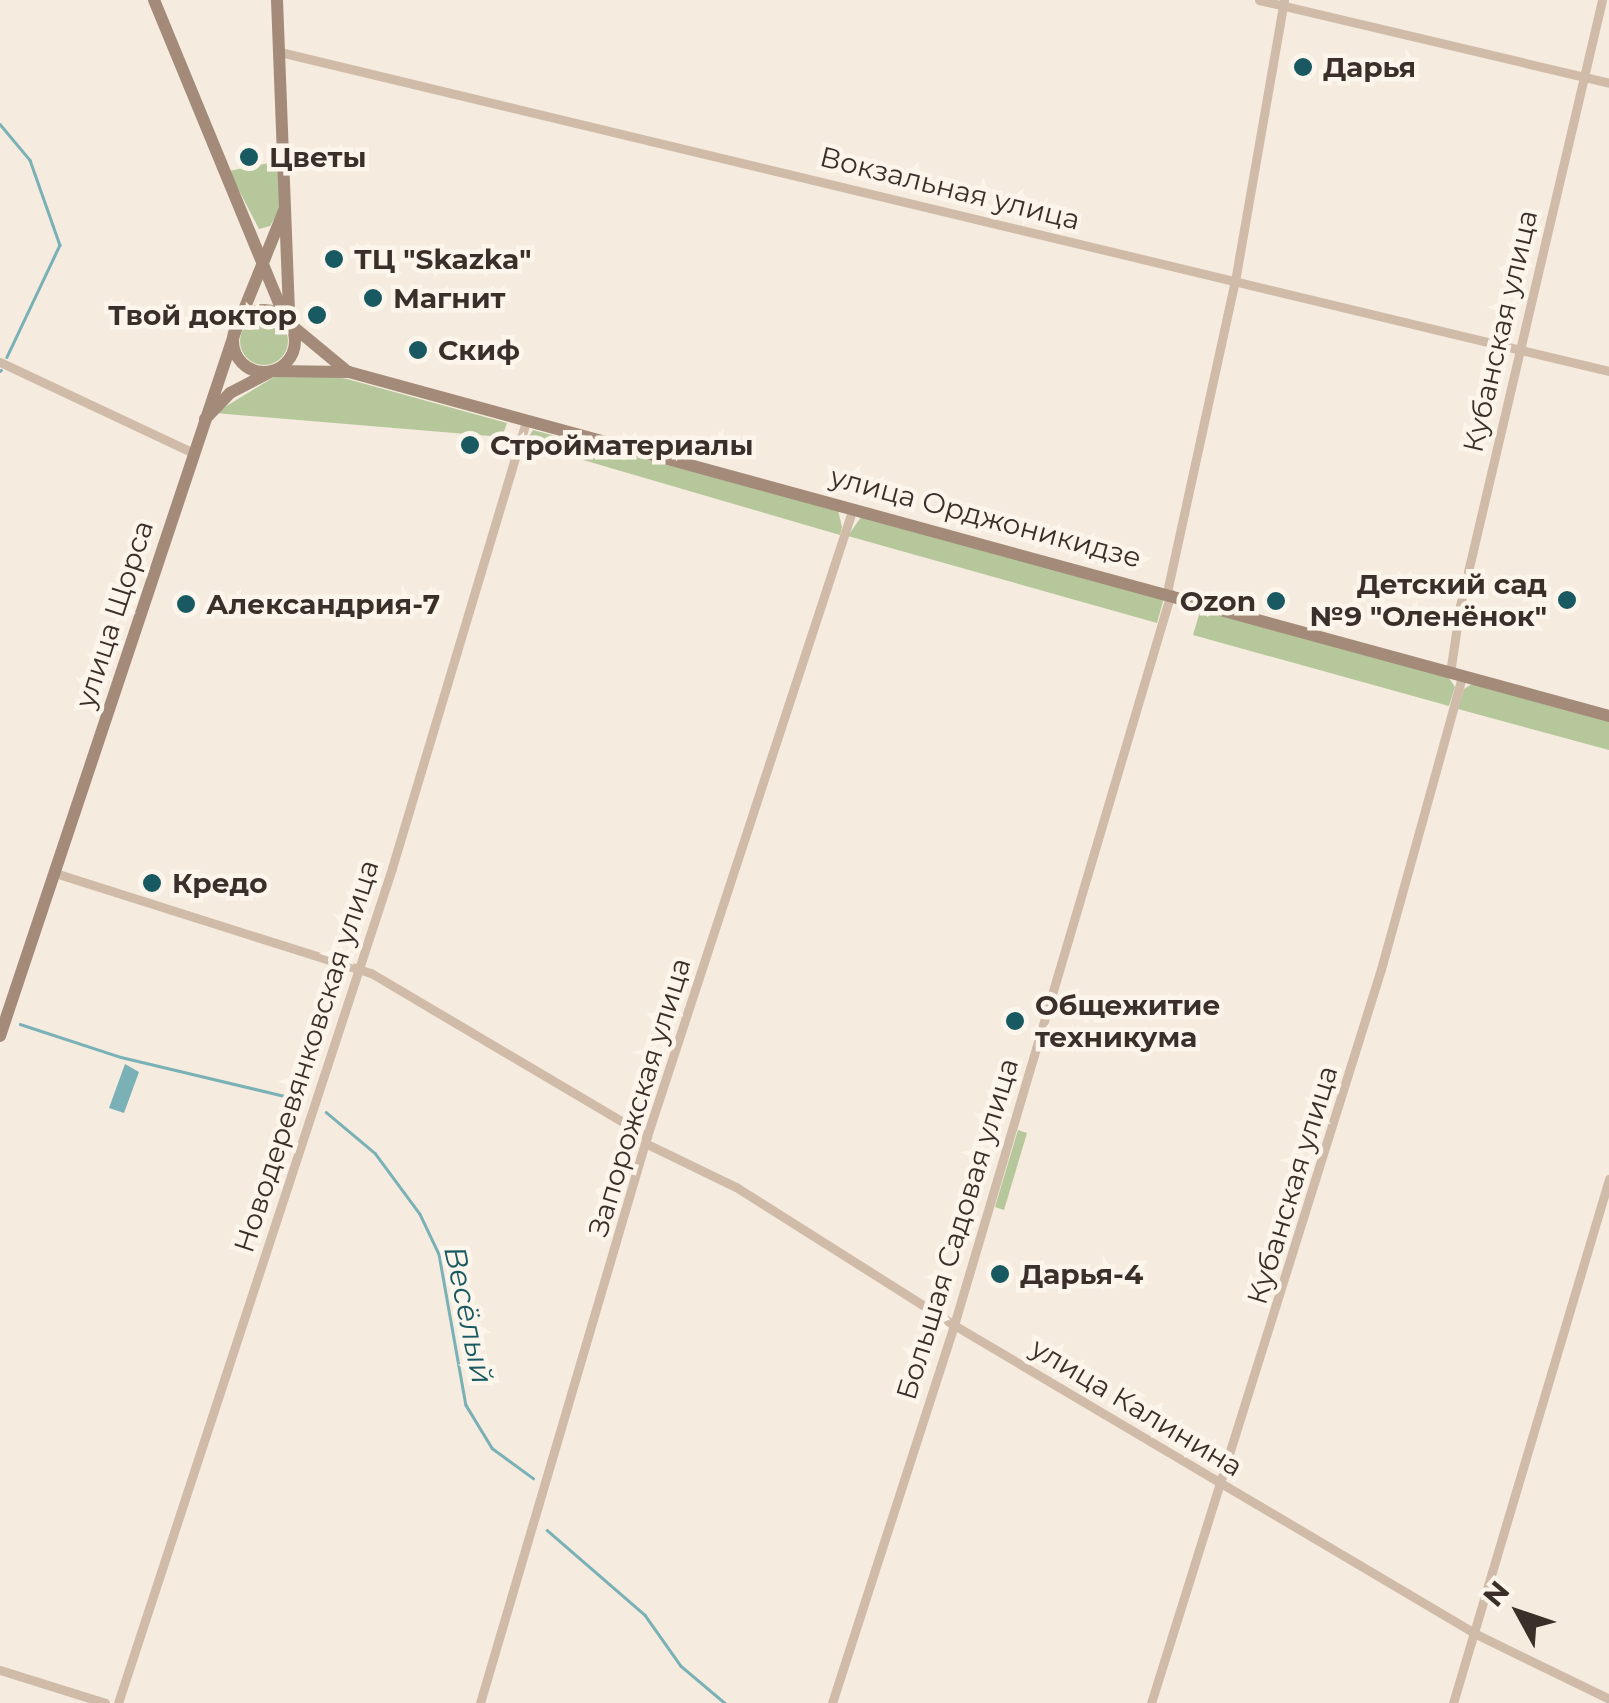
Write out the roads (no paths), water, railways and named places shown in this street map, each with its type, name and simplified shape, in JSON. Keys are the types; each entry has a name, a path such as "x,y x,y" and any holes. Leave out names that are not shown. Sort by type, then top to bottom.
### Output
{"main road":[{"path":"154,0 290,324 294,350 272,371 230,394 205,419"},
{"name":"улица Щорса","path":"278,0 290,324"},
{"name":"улица Щорса","path":"0,1036 193,453 261,261 284,212"},
{"path":"258,311 273,312 350,372 272,371 242,363 235,332 258,311"},
{"name":"улица Орджоникидзе","path":"350,372 1169,592 1609,716"}],"street":[{"path":"1259,0 1609,84"},
{"name":"Кубанская улица","path":"1151,1703 1224,1484 1456,674 1518,350 1602,0"},
{"name":"Большая Садовая улица","path":"832,1703 954,1324 1169,592 1235,282 1284,3"},
{"name":"Вокзальная улица","path":"280,52 1609,371"},
{"path":"0,362 193,453"},
{"name":"Новодеревянковская улица","path":"118,1703 358,970 526,420"},
{"name":"Запорожская улица","path":"480,1703 647,1140 853,507"},
{"name":"улица Калинина","path":"56,873 358,970 647,1140 736,1187 954,1324 1476,1634 1609,1700"},
{"path":"1454,1703 1609,1179"},
{"path":"0,1670 105,1703"}],"water":[{"path":"125,1064 139,1072 124,1113 109,1108"}],"waterway":[{"name":"Весёлый","path":"0,124 30,160 60,245 7,357"},
{"name":"Весёлый","path":"20,1024 121,1057 301,1100"},
{"name":"Весёлый","path":"326,1112 375,1153 420,1214 439,1254 466,1405 492,1448 533,1478"},
{"name":"Весёлый","path":"547,1530 645,1615 681,1666 725,1703"}],"place":[{"name":"Дарья","path":"1303,67"},
{"name":"Цветы","path":"249,157"},
{"name":"ТЦ \"Skazka\"","path":"334,259"},
{"name":"Магнит","path":"373,298"},
{"name":"Твой доктор","path":"317,315"},
{"name":"Скиф","path":"418,350"},
{"name":"Стройматериалы","path":"470,445"},
{"name":"Детский сад №9 \"Оленёнок\"","path":"1567,600"},
{"name":"Ozon","path":"1276,601"},
{"name":"Александрия-7","path":"186,604"},
{"name":"Кредо","path":"152,883"},
{"name":"Общежитие техникума","path":"1015,1021"},
{"name":"Дарья-4","path":"1000,1274"}]}
